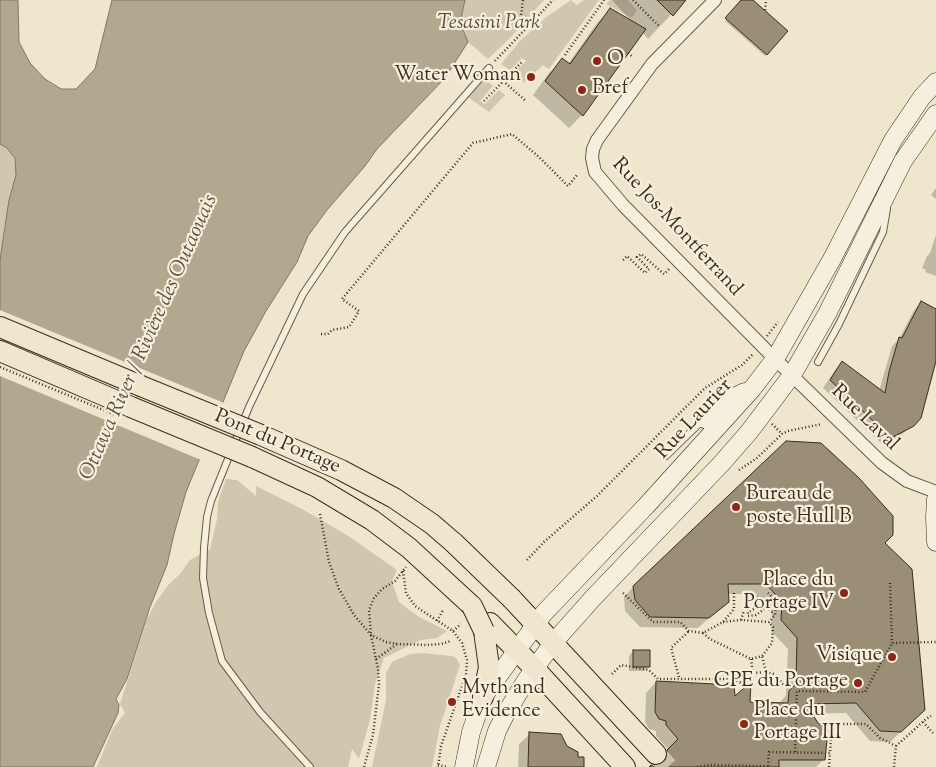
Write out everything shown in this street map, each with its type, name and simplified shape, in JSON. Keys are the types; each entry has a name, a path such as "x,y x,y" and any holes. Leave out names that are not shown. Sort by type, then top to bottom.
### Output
{"main road":[{"name":"Rue Laurier","path":"464,767 471,732 483,697 517,650 523,611 552,603 646,506 752,389 775,359 832,259 893,140 922,96 936,82"},
{"path":"486,767 502,722 534,668 553,643 571,621 726,458 749,432 792,375 827,314 903,161 936,114"},
{"name":"Pont du Portage","path":"0,327 341,470 394,498 432,524 454,543 523,611 656,754"},
{"name":"Pont du Portage","path":"0,351 131,408 252,456 318,488 372,520 409,548 472,606 487,627 517,650 625,767"},
{"path":"704,419 721,404 752,389"},
{"path":"936,499 936,542"},
{"path":"483,697 489,667 487,627"}],"street":[{"name":"Rue Jos-Montferrand","path":"715,0 652,64 597,140 592,158 595,172 610,190 775,359"},
{"name":"Rue Laval","path":"775,359 890,470 907,481 936,492"}],"lane":[{"path":"310,767 260,712 222,661 209,613 203,578 205,533 211,501 248,407 303,294 344,232 489,68"},
{"path":"818,362 839,324 883,232 890,189"},
{"path":"666,456 704,419"}],"path":[{"path":"523,0 521,16 526,27"},
{"path":"526,101 489,68 553,0"},
{"path":"565,55 604,0"},
{"path":"633,0 660,27"},
{"path":"765,10 766,0"},
{"path":"628,53 633,57"},
{"path":"484,101 522,62"},
{"path":"321,334 328,334 332,330 350,327 359,311 342,299 473,143 512,134 538,156 568,186 577,175"},
{"path":"623,260 627,256 645,273 649,269 637,257 641,254 664,274 678,260"},
{"path":"527,560 544,542 596,496 705,388 742,365 752,355"},
{"path":"772,424 782,434"},
{"path":"739,470 757,458 782,434 822,424"},
{"path":"320,514 329,562 339,590 354,615 371,635 382,641 398,644 427,645 451,641"},
{"path":"364,767 373,735 380,684 368,619 371,604 382,590 395,581 407,566"},
{"path":"403,571 406,593 415,606 453,631 462,643 467,660 466,675 441,746 438,766 448,767"},
{"path":"794,752 798,691 865,692 892,643 890,583"},
{"path":"703,633 723,622 734,609 734,590"},
{"path":"622,592 653,622 680,622 689,631 703,633 710,639 750,660 762,656 772,642 773,627 769,622 741,620 723,622"},
{"path":"768,593 777,602 775,616 769,622"},
{"path":"741,620 747,601 756,596 775,616"},
{"path":"760,606 748,612 748,616 756,616 767,607"},
{"path":"437,621 443,610"},
{"path":"453,631 461,624"},
{"path":"679,677 671,648 689,631"},
{"path":"892,643 936,642"},
{"path":"376,660 398,644"},
{"path":"762,656 766,672"},
{"path":"750,660 753,673"},
{"path":"612,674 621,665 649,670 658,678 734,679 742,684 753,673 766,672 774,674 782,684 793,686"},
{"path":"456,701 462,703"},
{"path":"894,767 896,746 932,716"},
{"path":"923,722 933,733"},
{"path":"829,767 832,724 866,724 880,738 896,746"},
{"path":"697,767 709,765 768,766 769,752 830,753"}],"green space":[{"name":"Tesasini Park","path":"465,0 544,0 488,59 468,42 460,23"},
{"path":"571,0 577,5 584,0 599,0 549,69 543,65 523,83 513,74 526,61 522,58 510,70 501,64 520,41 545,18"},
{"path":"610,0 628,0 637,10 632,18 606,4"},
{"path":"485,79 493,86 480,101 485,104 499,90 505,95 489,112 468,97"},
{"path":"0,144 7,148 16,158 16,176 9,200 0,260"},
{"path":"226,479 237,480 256,496 256,486 302,509 347,535 397,570 392,581 399,602 419,617 447,631 437,638 421,640 384,658 375,684 370,720 359,759 352,749 348,767 97,767 112,730 125,713 120,704 147,619 169,584 180,574 190,560 210,549 217,519 218,502"},
{"path":"423,653 452,656 456,658 460,665 440,726 432,767 372,767 386,700 386,673 392,662 410,654"}],"water":[{"name":"Ottawa River / Rivière des Outaouais","path":"0,0 18,0 19,42 30,63 45,79 61,89 76,89 95,69 112,0 465,0 460,23 468,42 445,78 377,149 308,236 297,262 266,311 244,351 186,492 167,565 150,607 127,679 116,699 119,705 118,713 93,767 0,767 0,260 9,200 16,175 15,158 7,148 0,144"}],"pier":[{"path":"0,310 224,403 201,460 0,376"}],"building":[{"path":"657,0 686,0 673,16"},
{"path":"741,0 753,0 788,31 767,55 725,18"},
{"name":"O","path":"610,8 646,29 583,116 545,81 562,58 570,64"},
{"path":"921,301 936,309 936,361 921,418 914,426 891,438 830,380 842,361 885,393 899,337 902,338"},
{"name":"Place du Portage IV","path":"786,441 821,443 859,478 893,516 893,535 885,543 912,569 925,710 901,732 880,731 856,703 806,704 818,723 828,730 825,760 779,760 779,767 649,767 651,765 658,766 664,762 667,757 667,750 678,739 666,725 666,721 659,719 655,712 656,681 734,685 735,696 751,682 750,702 788,703 789,691 796,684 797,638 781,620 782,602 766,584 728,584 729,602 709,618 650,617 635,600 633,586"},
{"path":"633,650 650,650 650,667 633,667"},
{"path":"529,732 561,734 567,746 578,752 578,757 584,757 584,767 528,767"}],"tunnel":[{"path":"656,754 668,767"}],"place":[{"name":"O","path":"597,61"},
{"name":"Water Woman","path":"531,77"},
{"name":"Bref","path":"582,90"},
{"name":"Bureau de poste Hull B","path":"736,507"},
{"name":"Place du Portage IV","path":"844,593"},
{"name":"Visique","path":"892,657"},
{"name":"CPE du Portage","path":"858,683"},
{"name":"Myth and Evidence","path":"452,702"},
{"name":"Place du Portage III","path":"744,724"}]}
